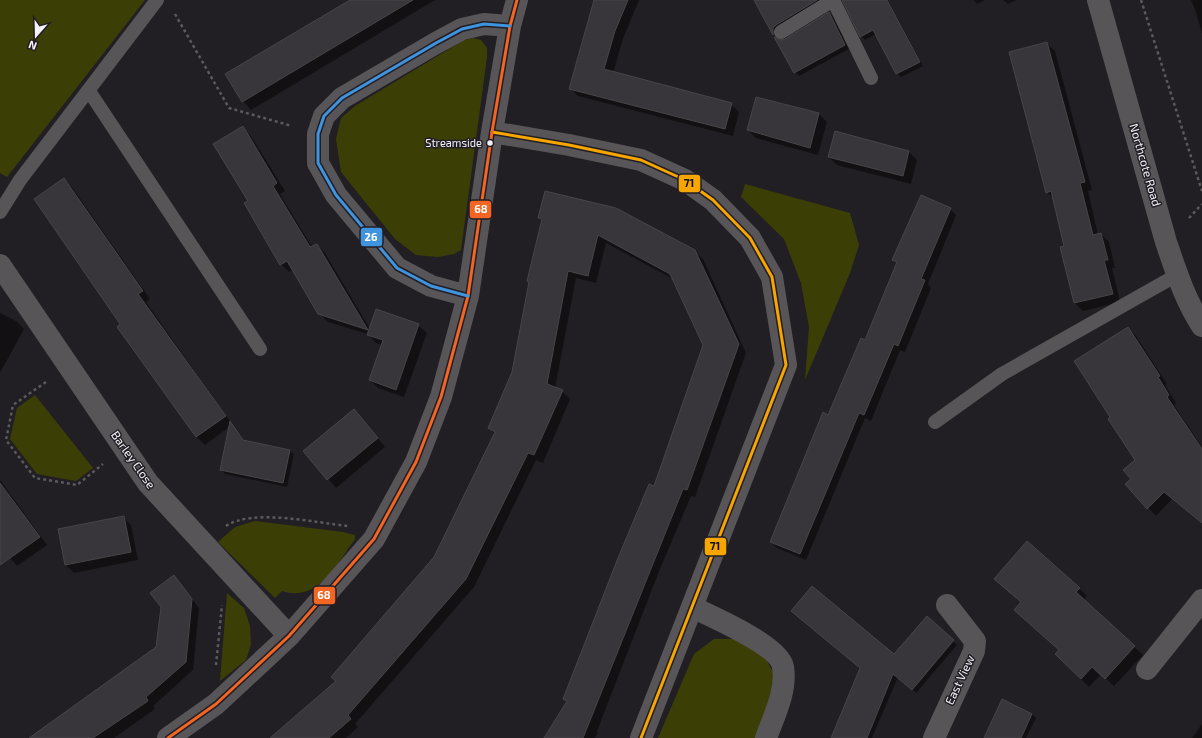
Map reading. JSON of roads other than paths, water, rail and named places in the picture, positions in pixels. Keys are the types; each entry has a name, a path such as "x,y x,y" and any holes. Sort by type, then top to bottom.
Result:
{"street":[{"path":"168,738 216,704 289,636 374,538 416,462 441,397 468,296 492,132 510,26 517,0"},
{"name":"Northcote Road","path":"1098,0 1177,276 1202,326"},
{"path":"468,296 431,286 397,268 336,195 318,163 318,134 324,116 342,98 436,43 462,29 484,24 510,26"},
{"path":"492,132 569,145 641,160 685,180 714,200 750,238 772,277 786,365 640,738"},
{"name":"Barley Close","path":"0,264 148,483 289,636"},
{"path":"1147,669 1202,600"},
{"name":"East View","path":"934,738 974,651 975,641 947,605"},
{"path":"692,607 772,650 783,665 784,682 779,703 766,738"}],"lane":[{"path":"0,212 20,180 157,0"},
{"path":"781,32 833,0 871,78"},
{"path":"89,90 260,349"},
{"path":"935,422 1002,374 1177,276"}],"place":[{"name":"Streamside","path":"490,143"}]}
